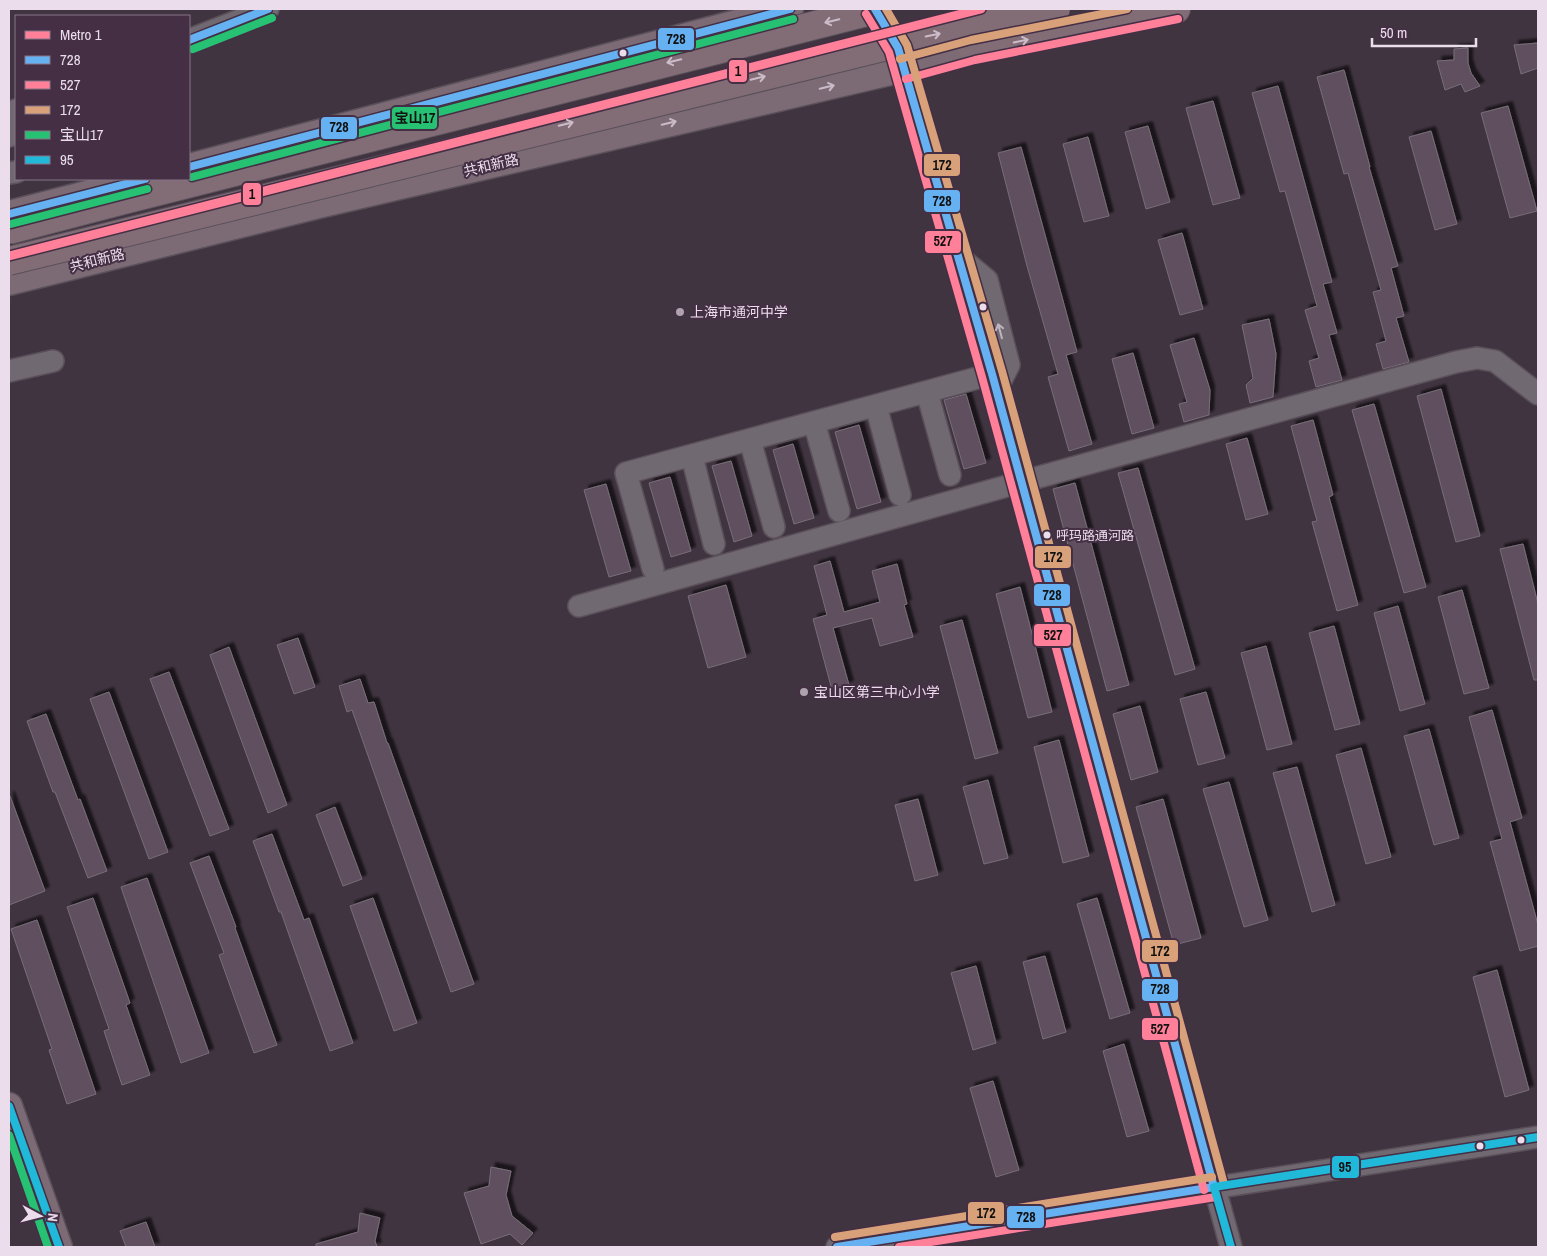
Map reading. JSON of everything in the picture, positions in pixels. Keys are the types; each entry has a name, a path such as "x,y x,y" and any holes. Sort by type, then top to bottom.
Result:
{"highway":[{"path":"9,230 879,9"},
{"path":"9,261 916,39 1056,9"},
{"path":"974,50 1176,9"}],"main road":[{"path":"190,167 790,9"},
{"path":"974,50 996,30 1032,9"},
{"name":"共和新路","path":"9,282 323,204 903,69 974,50"},
{"path":"190,155 559,60 612,56"},
{"path":"9,294 598,150 630,133"},
{"path":"9,201 91,180"},
{"path":"9,214 141,180"},
{"path":"9,1106 59,1247"}],"street":[{"path":"190,40 268,9"},
{"path":"653,569 626,473 927,392 994,382 1009,365 987,280 957,255 898,48 874,9"},
{"path":"579,606 1456,362 1477,358 1495,360 1538,394"},
{"path":"9,371 53,361"},
{"path":"994,382 1230,1247"},
{"path":"927,392 950,475"},
{"path":"876,406 900,495"},
{"path":"814,422 839,511"},
{"path":"750,440 774,527"},
{"path":"692,456 714,544"},
{"path":"837,1247 1538,1137"}],"building":[{"path":"1538,43 1538,68 1521,74 1514,45"},
{"path":"1468,48 1468,63 1471,73 1480,86 1465,92 1461,84 1445,90 1437,61 1454,60 1454,49"},
{"path":"1344,70 1369,167 1398,266 1391,268 1404,316 1396,318 1409,362 1383,369 1376,344 1386,341 1373,292 1381,290 1348,173 1344,174 1317,77"},
{"path":"1278,86 1332,282 1323,284 1337,333 1329,335 1342,380 1316,387 1309,361 1319,358 1305,310 1317,306 1285,191 1280,192 1252,93"},
{"path":"1213,101 1240,198 1213,205 1186,108"},
{"path":"1508,106 1537,211 1510,218 1481,113"},
{"path":"1148,126 1170,202 1146,209 1125,132"},
{"path":"1431,131 1457,224 1435,230 1409,137"},
{"path":"1088,137 1109,216 1084,222 1063,144"},
{"path":"1021,147 1077,352 1066,355 1092,444 1069,451 1048,377 1058,374 1027,266 998,153"},
{"path":"1182,233 1203,309 1180,315 1158,240"},
{"path":"1269,319 1276,354 1273,397 1250,403 1246,385 1253,378 1242,325"},
{"path":"1194,338 1210,390 1209,415 1184,422 1179,404 1187,402 1170,345"},
{"path":"1133,353 1154,428 1132,434 1112,359"},
{"path":"1441,389 1480,536 1456,542 1417,396"},
{"path":"966,394 986,463 964,469 944,400"},
{"path":"1374,404 1426,587 1404,593 1352,410"},
{"path":"1313,420 1333,495 1329,497 1358,605 1337,611 1312,522 1317,521 1291,426"},
{"path":"859,425 881,502 857,509 835,432"},
{"path":"1247,438 1268,514 1246,520 1226,444"},
{"path":"793,444 814,518 794,524 773,450"},
{"path":"731,461 752,536 734,542 712,466"},
{"path":"1138,468 1195,669 1175,675 1118,473"},
{"path":"670,477 691,551 671,557 649,483"},
{"path":"1075,483 1129,685 1107,691 1053,489"},
{"path":"606,484 631,571 609,577 584,490"},
{"path":"1523,544 1538,604 1538,680 1534,680 1500,549"},
{"path":"830,561 844,612 880,602 872,571 897,564 907,604 904,605 913,637 880,646 872,618 833,628 849,685 832,690 813,619 827,615 814,566"},
{"path":"726,585 746,657 708,668 688,596"},
{"path":"1020,587 1052,712 1028,718 996,594"},
{"path":"1462,590 1489,688 1464,694 1438,597"},
{"path":"1398,606 1425,704 1400,711 1374,613"},
{"path":"962,620 998,753 975,759 940,626"},
{"path":"1334,626 1360,724 1335,730 1309,633"},
{"path":"298,638 315,687 294,694 277,645"},
{"path":"1266,646 1292,744 1267,750 1241,653"},
{"path":"229,647 287,805 268,813 210,655"},
{"path":"169,672 229,829 210,836 150,679"},
{"path":"360,679 368,703 374,702 474,984 451,992 352,710 347,712 339,686"},
{"path":"109,692 168,852 149,859 90,699"},
{"path":"1206,692 1225,758 1198,765 1180,699"},
{"path":"1140,706 1158,772 1131,780 1113,714"},
{"path":"1492,710 1522,818 1510,822 1538,925 1538,946 1520,951 1490,842 1502,839 1469,717"},
{"path":"46,714 107,871 88,878 27,721"},
{"path":"1429,729 1459,838 1434,845 1404,736"},
{"path":"1059,740 1089,856 1063,863 1034,747"},
{"path":"1361,748 1391,857 1366,864 1336,755"},
{"path":"1297,767 1335,905 1312,912 1273,773"},
{"path":"988,780 1008,858 984,864 963,787"},
{"path":"1229,782 1268,920 1244,927 1203,789"},
{"path":"9,796 45,891 9,905"},
{"path":"918,799 938,875 915,881 895,805"},
{"path":"1163,799 1201,938 1174,945 1136,807"},
{"path":"335,807 362,879 343,886 316,815"},
{"path":"272,834 304,920 309,918 353,1043 330,1051 281,912 279,912 253,841"},
{"path":"209,856 277,1045 254,1053 219,955 224,953 190,863"},
{"path":"147,878 209,1053 181,1063 121,887"},
{"path":"93,898 130,1003 126,1005 150,1075 122,1085 104,1031 109,1029 67,907"},
{"path":"373,898 417,1023 394,1031 350,906"},
{"path":"1097,898 1130,1013 1110,1019 1077,904"},
{"path":"37,920 96,1094 67,1104 49,1050 52,1049 11,929"},
{"path":"1045,956 1066,1032 1043,1039 1023,962"},
{"path":"976,966 996,1043 973,1050 951,973"},
{"path":"1497,970 1529,1090 1505,1097 1473,977"},
{"path":"1124,1044 1149,1131 1127,1137 1103,1051"},
{"path":"993,1081 1019,1170 996,1177 970,1088"},
{"path":"491,1167 511,1171 506,1195 512,1216 533,1233 522,1245 510,1234 481,1244 464,1193 489,1186"},
{"path":"360,1213 380,1218 375,1241 377,1247 316,1247 316,1244 358,1232"},
{"path":"146,1222 155,1247 126,1247 120,1231"}],"metro line":[{"name":"1","path":"9,256 981,9"}],"transit line":[{"name":"728","path":"190,40 268,9"},
{"name":"728","path":"190,167 790,9"},
{"name":"728","path":"875,9 898,48 992,374 1214,1187"},
{"name":"172","path":"886,9 907,45 1002,371 1224,1184"},
{"name":"172","path":"900,59 971,40 1127,9"},
{"name":"527","path":"866,14 889,52 982,377 1204,1190"},
{"name":"宝山17","path":"193,49 272,18"},
{"name":"宝山17","path":"192,177 793,19"},
{"name":"527","path":"906,79 975,60 1178,19"},
{"name":"728","path":"9,214 141,180"},
{"name":"宝山17","path":"11,224 147,189"},
{"name":"95","path":"9,1106 59,1247"},
{"name":"宝山17","path":"9,1135 48,1247"},
{"name":"95","path":"1231,1247 1214,1187 1538,1137"},
{"name":"172","path":"835,1237 1212,1177"},
{"name":"728","path":"837,1247 1214,1187"},
{"name":"527","path":"899,1247 1216,1197"}],"place":[{"name":"上海市通河中学","path":"680,312"},
{"name":"呼玛路通河路","path":"1047,535"},
{"name":"宝山区第三中心小学","path":"804,692"}]}
